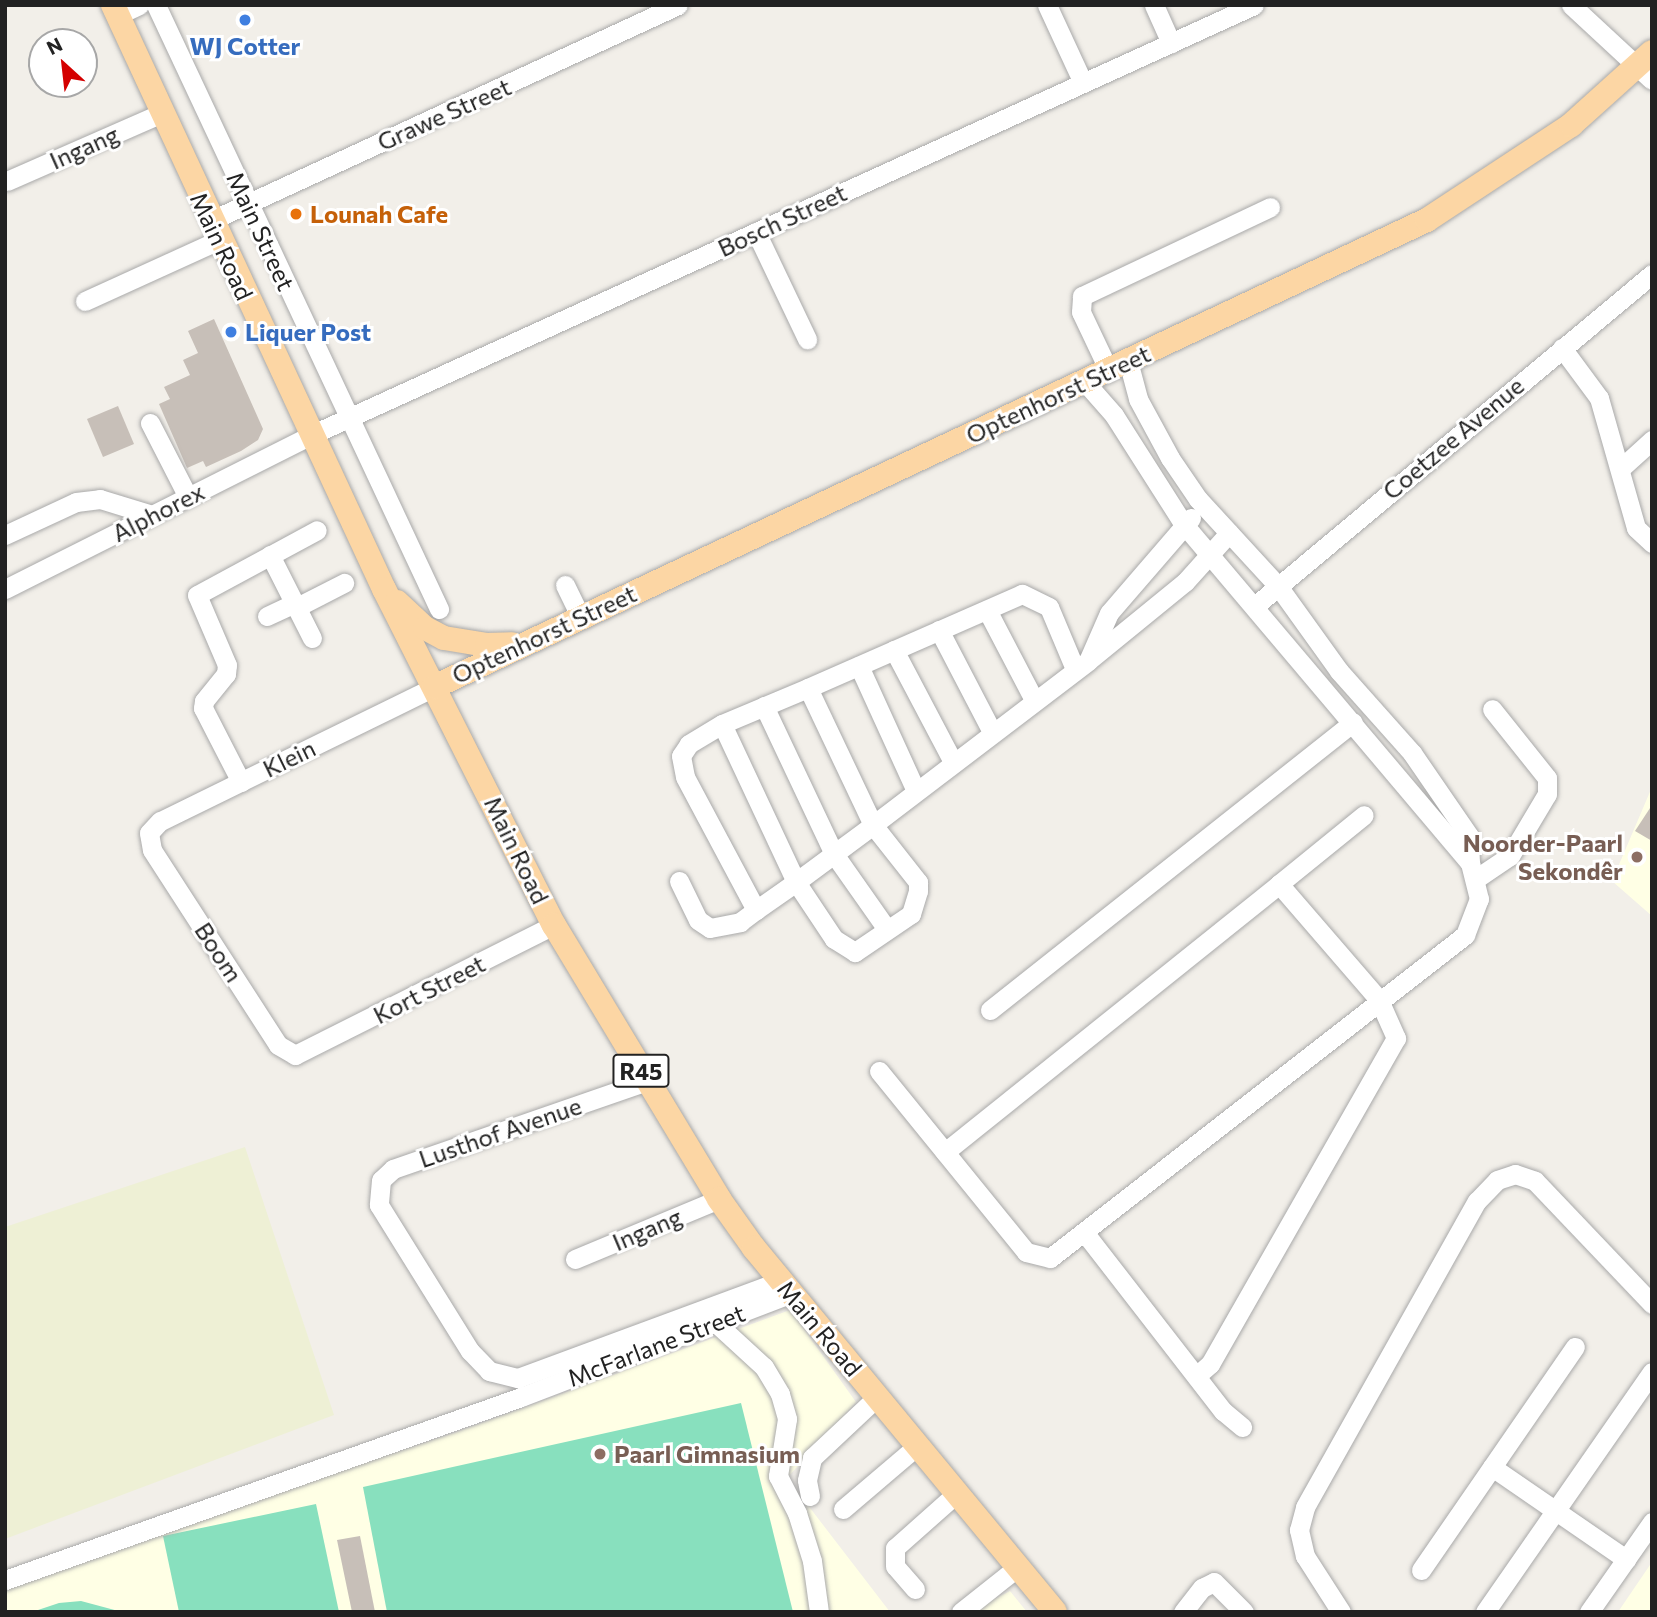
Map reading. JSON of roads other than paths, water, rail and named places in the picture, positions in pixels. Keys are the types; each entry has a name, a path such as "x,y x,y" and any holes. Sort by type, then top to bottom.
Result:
{"main road":[{"name":"Main Road","path":"124,9 162,113 215,231 384,589 554,925 719,1199 785,1287 1055,1612"},
{"name":"Optenhorst Street","path":"433,687 1427,220 1571,125 1647,66"},
{"path":"384,589 413,619 444,638 487,645 524,642"}],"street":[{"name":"Main Street","path":"156,5 439,609"},
{"name":"Grawe Street","path":"85,301 215,231 248,204 678,5"},
{"path":"1047,5 1083,83"},
{"path":"1154,5 1171,43"},
{"name":"Bosch Street","path":"311,435 1254,5"},
{"path":"1571,5 1647,66"},
{"name":"Ingang","path":"6,181 162,113"},
{"path":"879,1071 1026,1252 1050,1258 1465,935 1479,899 1469,836 1438,790 1339,671 1278,586 1205,507 1156,436 1119,366 1082,312 1082,296 1270,207"},
{"path":"756,232 807,339"},
{"name":"Coetzee Avenue","path":"1256,605 1652,274"},
{"path":"1562,348 1599,398 1636,528 1652,543"},
{"path":"1085,382 1114,415 1184,525 1256,605 1474,871"},
{"path":"150,423 188,497"},
{"name":"Alphorex","path":"5,589 311,435"},
{"path":"1620,469 1652,440"},
{"path":"5,536 76,502 100,499 152,515"},
{"path":"1081,665 1110,614 1184,525 1205,507"},
{"path":"241,782 203,708 204,701 226,674 227,665 197,595 317,530"},
{"path":"679,881 698,920 710,928 740,922 873,825 1081,665 1185,582 1208,552 1229,533"},
{"path":"270,555 312,638"},
{"path":"267,616 344,583"},
{"path":"565,584 580,616"},
{"path":"756,910 685,777 681,756 689,744 722,724 1022,594 1034,596 1049,607 1081,665"},
{"path":"987,610 1034,700"},
{"path":"939,630 992,732"},
{"path":"894,650 953,762"},
{"path":"859,666 916,791"},
{"name":"Klein","path":"149,833 160,821 433,687"},
{"path":"722,724 796,882 819,920 847,950 855,952 886,928 911,914 918,881 873,825 808,688"},
{"path":"764,706 834,854 886,928"},
{"path":"1474,871 1510,856 1547,794 1547,779 1492,709"},
{"path":"990,1010 1353,722"},
{"path":"945,1152 1364,815"},
{"name":"Boom","path":"149,833 152,850 278,1045 289,1054 304,1053"},
{"path":"1196,1376 1210,1364 1394,1047 1396,1030 1379,1000 1279,884"},
{"name":"Kort Street","path":"304,1053 554,925"},
{"name":"Lusthof Avenue","path":"647,1081 393,1169 377,1186 379,1205 470,1351 498,1376 530,1374 785,1287"},
{"path":"1342,1612 1306,1556 1299,1530 1305,1507 1477,1201 1497,1180 1515,1174 1535,1181 1652,1304"},
{"name":"Ingang","path":"575,1259 719,1199"},
{"path":"1084,1232 1196,1376 1242,1427"},
{"name":"McFarlane Street","path":"5,1580 522,1397 716,1323 785,1287"},
{"path":"716,1323 764,1367 780,1394 787,1419 778,1476 797,1513 812,1562 819,1612"},
{"path":"1421,1570 1575,1347"},
{"path":"1485,1612 1652,1372"},
{"path":"810,1496 807,1480 812,1458 877,1397"},
{"path":"843,1509 917,1446"},
{"path":"1492,1467 1626,1559"},
{"path":"915,1589 895,1566 895,1548 957,1493"},
{"path":"1589,1612 1652,1522"},
{"path":"961,1612 1019,1566"},
{"path":"1183,1612 1202,1588 1214,1582 1244,1612"}],"place":[{"name":"WJ Cotter","path":"245,20"},
{"name":"Lounah Cafe","path":"296,214"},
{"name":"Liquer Post","path":"231,332"},
{"name":"Noorder-Paarl Sekondêr","path":"1637,857"},
{"name":"Paarl Gimnasium","path":"600,1454"}]}
